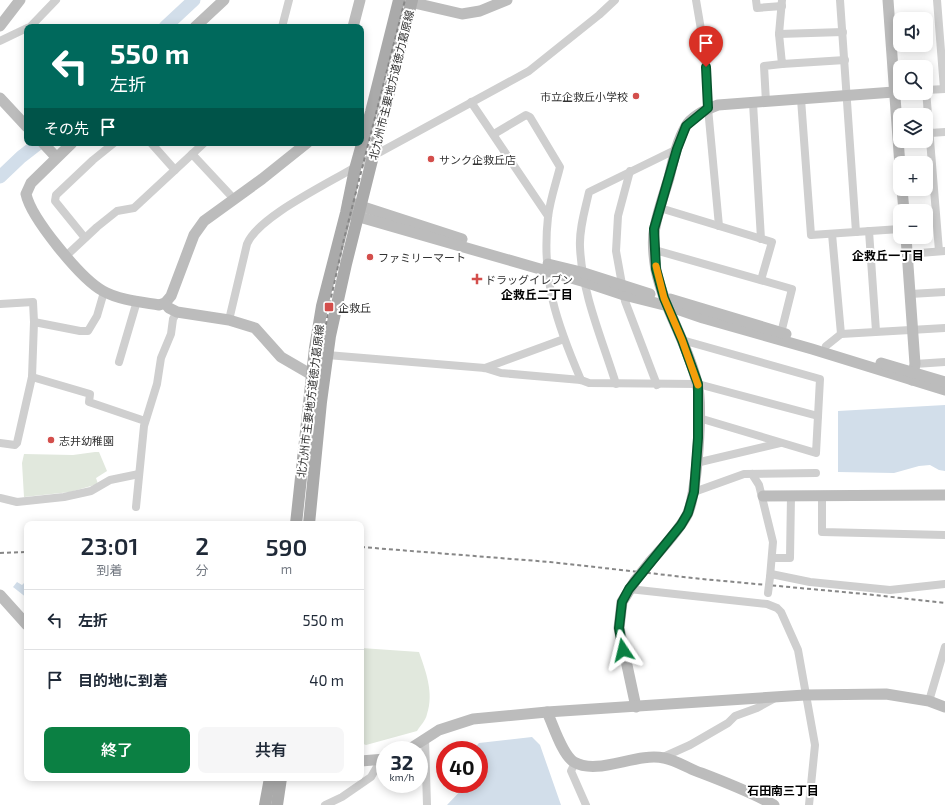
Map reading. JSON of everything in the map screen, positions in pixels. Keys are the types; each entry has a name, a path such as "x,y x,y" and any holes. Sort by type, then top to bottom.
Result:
{"main road":[{"name":"北九州市主要地方道徳力葛原線","path":"310,519 327,355 346,264 373,156 406,0"},
{"name":"北九州市主要地方道徳力葛原線","path":"364,137 406,0"},
{"name":"北九州市主要地方道徳力葛原線","path":"297,520 312,375 322,306 361,146"},
{"path":"265,805 269,781"},
{"path":"277,805 281,781"}],"street":[{"path":"0,26 20,0"},
{"path":"32,24 56,0"},
{"path":"198,24 224,0"},
{"path":"283,24 289,0"},
{"path":"354,24 360,0"},
{"path":"406,0 462,14 480,12 507,0"},
{"path":"229,320 244,251 253,234 266,221 355,169 373,156 529,71 599,15 615,0"},
{"path":"696,0 705,53 708,108 719,226"},
{"path":"756,0 757,8 782,3 779,34 782,64"},
{"path":"840,0 856,232"},
{"path":"888,0 894,60"},
{"path":"933,90 945,89 937,0"},
{"path":"0,41 24,30"},
{"path":"779,34 842,32"},
{"path":"766,102 764,66 844,60"},
{"path":"636,707 619,628 621,605 632,585 681,525 688,513 694,492 699,418 698,384 666,302 656,269 654,229 677,149 686,126 708,108 718,105 893,92"},
{"path":"0,98 24,124"},
{"path":"801,99 811,235 893,229"},
{"path":"897,100 900,156"},
{"path":"471,102 548,216"},
{"path":"752,103 761,238"},
{"path":"494,134 526,115 530,117 560,166 548,216 546,267 549,290 564,339 581,380"},
{"path":"933,133 945,132"},
{"path":"45,146 56,157"},
{"path":"69,146 31,183 26,194 29,204 66,256 90,282 104,292 159,305 165,303 171,296 198,228 204,221 303,146"},
{"path":"85,238 54,201 56,195 110,146"},
{"path":"154,146 175,170"},
{"path":"66,256 117,211 134,208 201,146"},
{"path":"907,254 942,251 932,148"},
{"path":"616,384 584,277 580,246 589,192 677,149"},
{"path":"192,154 234,199"},
{"path":"630,171 619,209 616,232 616,251 623,291 657,385"},
{"path":"347,207 498,250 623,291 781,333 945,382"},
{"path":"660,208 772,242 761,280"},
{"path":"869,231 876,331"},
{"path":"832,234 841,334"},
{"path":"906,244 913,372"},
{"path":"655,250 792,289 781,333"},
{"path":"34,322 80,331 88,330 97,316 104,292"},
{"path":"910,294 945,292"},
{"path":"119,362 137,301"},
{"path":"0,304 33,302 34,322 32,377 17,443 15,445 0,443"},
{"path":"666,302 702,318 812,349 913,372 945,390"},
{"path":"165,303 169,308 177,312 229,320 255,328 281,357 312,375"},
{"path":"136,506 142,436 145,421 157,384 161,358 171,334 173,319 177,312"},
{"path":"826,346 841,334 945,328"},
{"path":"485,368 564,339"},
{"path":"682,340 820,379 816,453 699,418"},
{"path":"327,355 485,368 501,373 581,380 588,383 657,385 698,384 818,416"},
{"path":"913,372 945,362"},
{"path":"32,377 90,394 89,402 145,421"},
{"path":"696,464 781,443"},
{"path":"694,492 744,474 816,473"},
{"path":"0,498 17,502 64,497 91,491 110,480 139,474"},
{"path":"752,474 756,477 763,496 772,542 771,576 767,604"},
{"path":"822,495 822,532 945,535"},
{"path":"763,496 945,495"},
{"path":"772,558 790,558 791,496"},
{"path":"771,576 810,582 890,590 945,584"},
{"path":"632,585 767,604 777,608 781,612 794,638 798,650 815,745 809,805"},
{"path":"0,595 24,622"},
{"path":"929,701 945,648"},
{"path":"423,741 439,730 473,719 547,712 805,695 886,694 929,701 945,707"},
{"path":"661,758 690,745 728,723 735,716 757,708 775,697"},
{"path":"547,712 560,743 570,759 575,763 598,767 643,757 661,758 754,794 774,805"},
{"path":"426,739 427,805"},
{"path":"364,761 376,760"},
{"path":"575,763 571,771 586,805"},
{"path":"325,805 342,797 371,777 376,770"}],"shaded area":[{"path":"945,405 945,471 939,470 930,465 919,466 894,473 838,472 838,411"},
{"path":"99,452 107,471 96,478 98,484 70,492 24,497 22,463 24,454 73,455"},
{"path":"17,582 22,585 24,583 24,596 13,587"},
{"path":"364,648 419,652 428,683 430,698 424,721 417,731 376,741 376,742 364,744"},
{"path":"532,737 540,745 561,805 447,805 458,793 488,793 488,742"}],"waterway":[{"path":"168,24 194,0"},
{"path":"0,177 35,146"}],"railway":[{"path":"311,436 319,364 329,307 344,239 405,0"},
{"path":"364,547 550,562 702,579 945,603"},
{"path":"0,553 24,552"}],"slow traffic":[{"path":"656,266 664,298 682,340 698,385"}],"place":[{"name":"市立企救丘小学校","path":"636,96"},
{"name":"サンク企救丘店","path":"431,159"},
{"name":"ファミリーマート","path":"370,257"},
{"name":"ドラッグイレブン","path":"477,279"},
{"name":"企救丘","path":"329,307"},
{"name":"志井幼稚園","path":"51,440"}],"district":[{"name":"企救丘一丁目","path":"888,255"},
{"name":"企救丘二丁目","path":"537,294"},
{"name":"石田南三丁目","path":"783,790"}],"route":[{"path":"623,650 619,628 620,608 622,602 629,589 681,525 688,513 694,492 699,418 698,384 682,340 664,298 656,269 654,229 677,149 686,126 708,108 706,67"}]}
